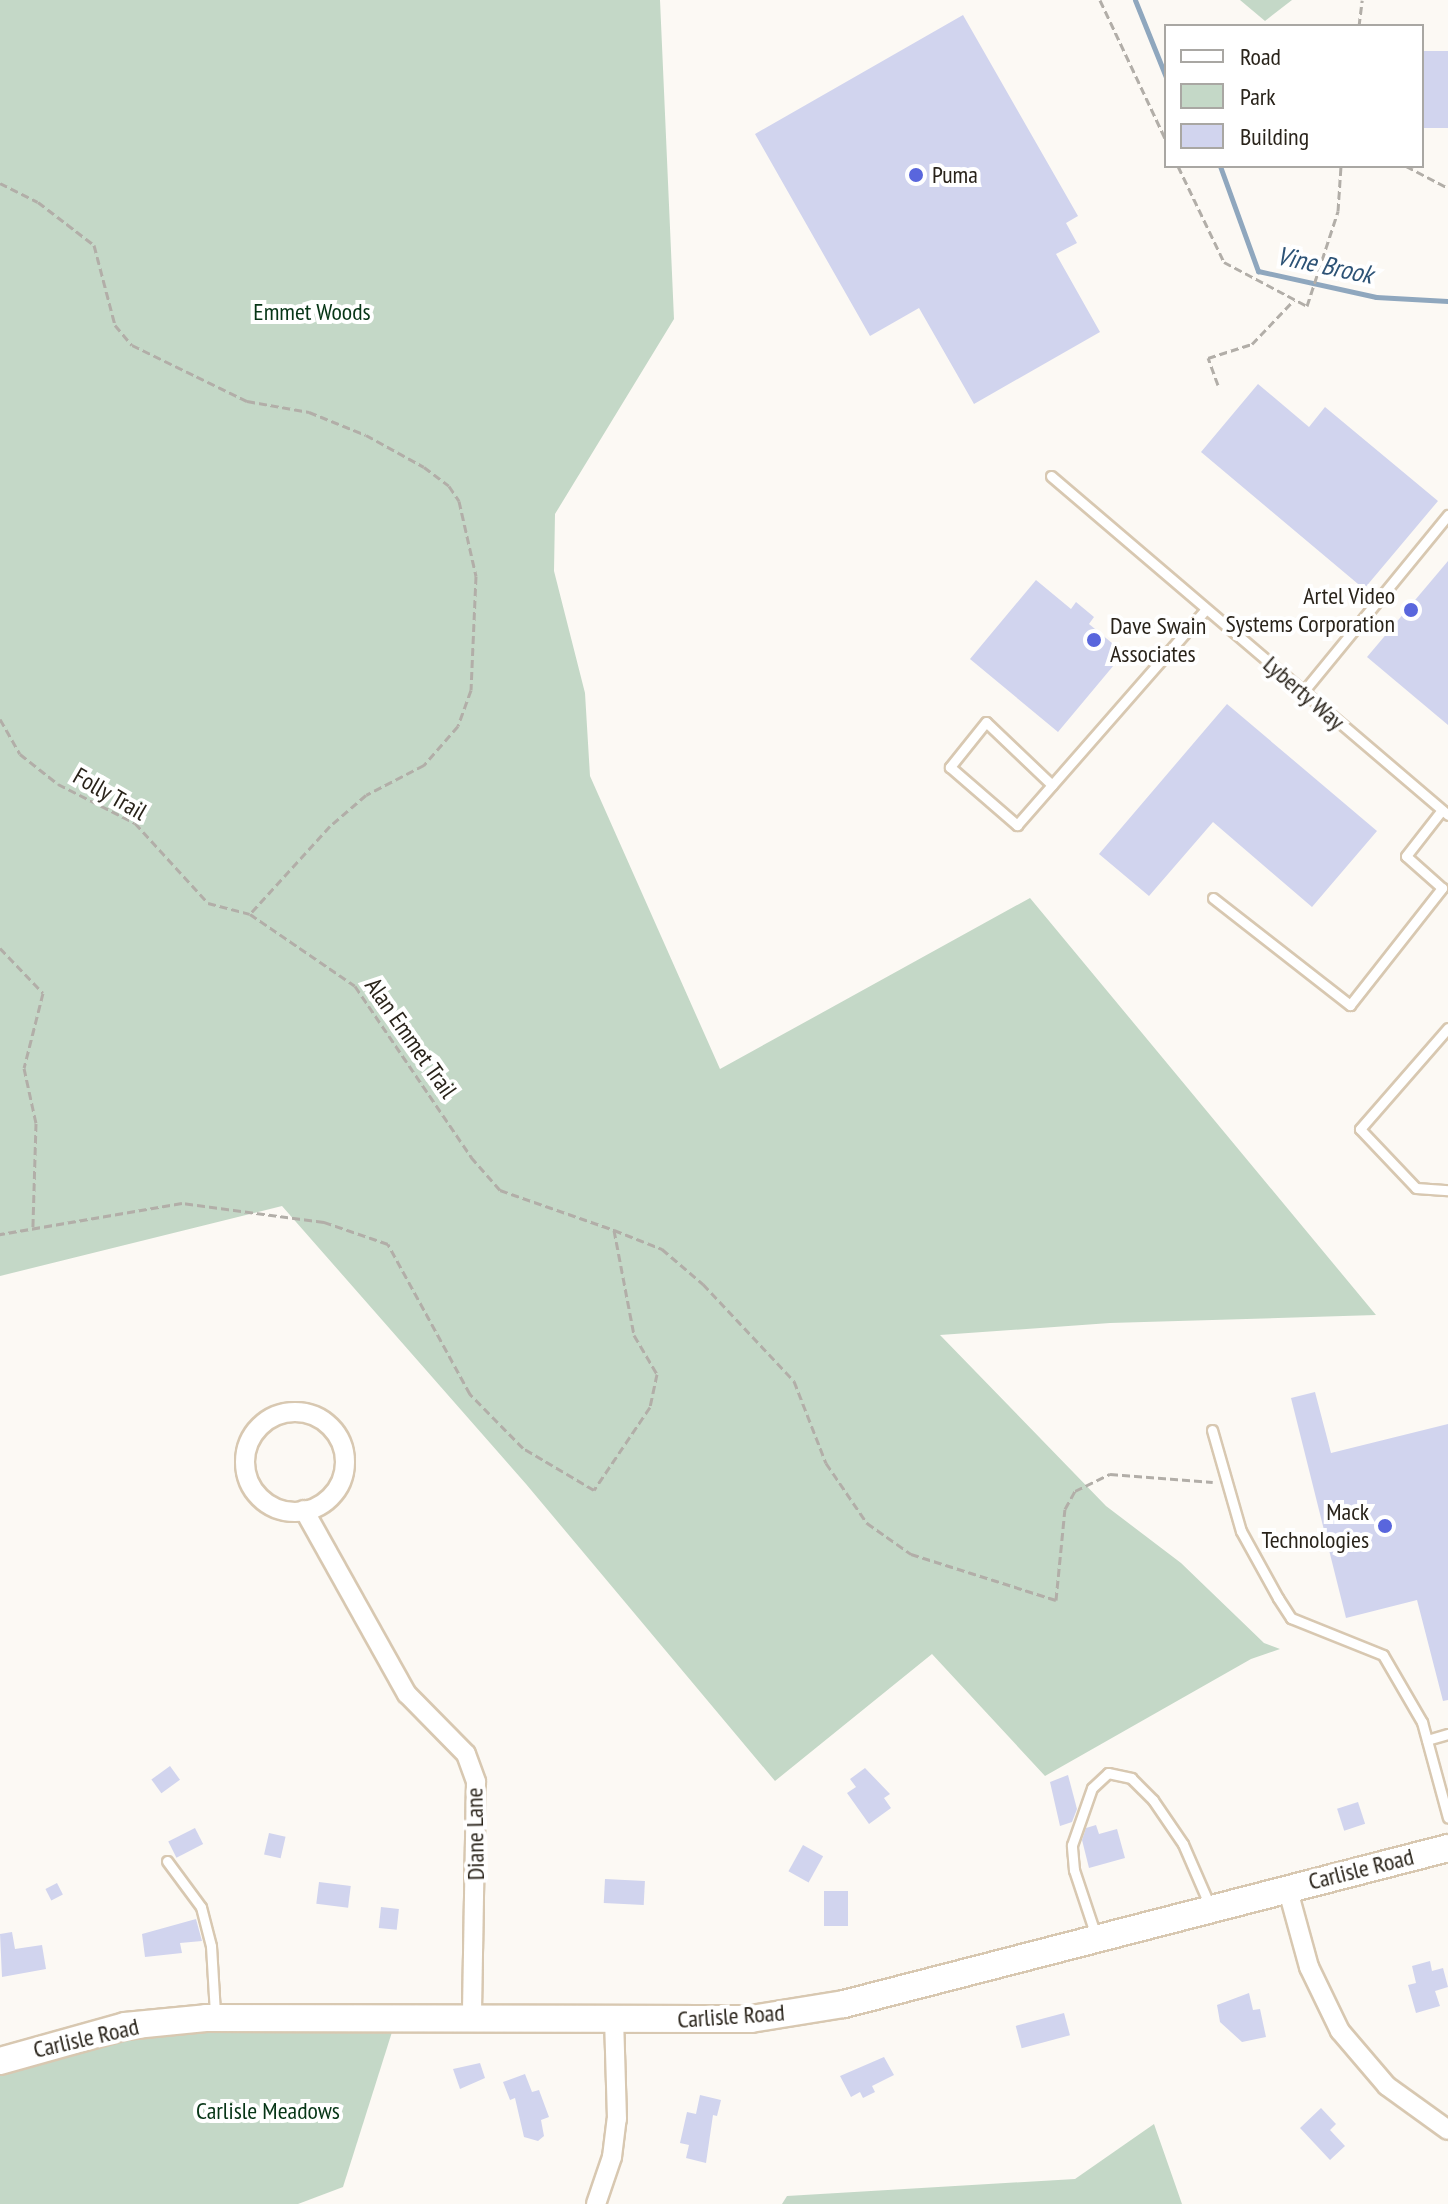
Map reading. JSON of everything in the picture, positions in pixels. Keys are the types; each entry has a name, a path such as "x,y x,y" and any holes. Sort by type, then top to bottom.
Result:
{"main road":[{"name":"Carlisle Road","path":"0,2061 125,2026 216,2018 751,2019 844,2004 1210,1906 1448,1848"}],"street":[{"path":"285,1413 316,1417 329,1426 344,1456 337,1489 326,1501 304,1510 277,1509 264,1501 247,1474 247,1450 257,1429 285,1413"},
{"name":"Diane Lane","path":"304,1510 407,1694 466,1754 476,1782 472,2018"},
{"path":"1287,1887 1309,1967 1340,2031 1387,2086 1448,2130"},
{"path":"596,2204 612,2157 617,2119 614,2020"}],"lane":[{"name":"Lyberty Way","path":"1051,476 1445,812"},
{"path":"1303,692 1448,515"},
{"path":"1052,785 986,722 950,767 1017,825 1052,785 1206,609"},
{"path":"1213,898 1350,1005 1442,888 1406,856 1445,812"},
{"path":"1448,1028 1360,1129 1416,1188 1448,1190"},
{"path":"1212,1430 1241,1531 1291,1618 1383,1655 1427,1740 1448,1818"},
{"path":"1427,1740 1448,1734"},
{"path":"1096,1936 1074,1870 1072,1845 1092,1788 1108,1773 1131,1778 1153,1800 1183,1844 1210,1906"},
{"path":"167,1861 201,1907 211,1946 216,2018"}],"path":[{"path":"1100,0 1164,136"},
{"path":"1359,24 1362,0"},
{"path":"1179,168 1224,262 1307,306 1338,211 1341,168"},
{"path":"1410,168 1448,188"},
{"path":"0,183 38,202 94,245 115,325 132,345 247,401 309,412 366,435 424,467 449,486 459,501 476,576 471,690 458,726 424,765 366,795 330,826 250,914"},
{"path":"1218,385 1208,358 1252,344 1294,300"},
{"name":"Folly Trail","path":"0,719 20,754 58,784 135,823 208,903 250,914"},
{"name":"Alan Emmet Trail","path":"250,914 355,986 471,1157 500,1190 662,1249 703,1284 794,1381 826,1463 867,1523 911,1554 1056,1600 1065,1509 1075,1491 1110,1474 1184,1483 1227,1481"},
{"path":"0,948 43,993 24,1068 36,1123 33,1229"},
{"path":"0,1234 182,1203 324,1222 388,1244 470,1394 523,1448 594,1490 650,1407 657,1374 634,1335 614,1230"}],"green space":[{"name":"Emmet Woods","path":"0,0 660,0 674,319 555,514 554,571 585,693 590,776 720,1069 1030,898 1376,1315 1110,1323 940,1335 1106,1506 1181,1563 1264,1643 1280,1649 1251,1659 1045,1776 932,1654 775,1781 526,1484 282,1206 0,1276"},
{"path":"1240,0 1292,0 1265,21"},
{"name":"Carlisle Meadows","path":"398,2013 343,2187 298,2204 0,2204 0,2062 70,2038"},
{"path":"1154,2124 1182,2204 782,2204 787,2196 1075,2179"}],"building":[{"name":"Puma","path":"963,15 1078,216 1066,223 1077,243 1056,254 1100,332 974,404 919,308 870,336 755,134"},
{"path":"1424,51 1448,51 1448,128 1424,128"},
{"path":"1258,384 1309,427 1325,407 1438,501 1364,589 1201,452"},
{"path":"1448,561 1448,725 1367,657"},
{"path":"1036,580 1071,609 1076,602 1094,617 1089,624 1124,653 1058,732 970,659"},
{"path":"1227,704 1377,831 1312,907 1213,822 1149,896 1099,854"},
{"name":"Mack Technologies","path":"1315,1392 1331,1453 1448,1424 1448,1700 1443,1701 1417,1600 1346,1618 1291,1398"},
{"path":"170,1766 180,1780 161,1793 151,1780"},
{"path":"865,1768 890,1794 884,1798 891,1808 869,1824 847,1793 856,1787 850,1779"},
{"path":"1068,1775 1077,1809 1072,1822 1060,1826 1050,1782"},
{"path":"1358,1802 1365,1824 1344,1831 1337,1809"},
{"path":"1096,1825 1099,1834 1117,1829 1125,1858 1089,1868 1082,1840 1086,1828"},
{"path":"195,1828 203,1844 176,1858 168,1842"},
{"path":"269,1833 286,1837 281,1858 264,1854"},
{"path":"803,1845 823,1856 809,1882 788,1871"},
{"path":"605,1879 645,1881 644,1905 604,1903"},
{"path":"319,1882 351,1886 348,1908 316,1904"},
{"path":"57,1883 63,1895 51,1900 45,1889"},
{"path":"824,1891 848,1891 848,1926 824,1926"},
{"path":"381,1907 399,1909 397,1930 379,1928"},
{"path":"196,1919 202,1941 180,1943 182,1953 145,1957 142,1934"},
{"path":"12,1932 15,1949 42,1945 46,1969 2,1977 0,1934"},
{"path":"1430,1961 1432,1971 1443,1968 1448,1987 1435,1991 1440,2006 1416,2013 1408,1985 1416,1983 1412,1966"},
{"path":"1249,1993 1253,2010 1260,2009 1266,2037 1242,2042 1220,2022 1217,2005"},
{"path":"1064,2013 1070,2035 1022,2048 1016,2026"},
{"path":"884,2057 894,2075 872,2086 875,2092 863,2098 860,2092 851,2097 840,2076"},
{"path":"480,2063 485,2078 460,2089 453,2069"},
{"path":"525,2074 532,2092 539,2090 549,2117 541,2120 544,2136 538,2141 524,2137 515,2098 510,2100 503,2082"},
{"path":"700,2095 721,2100 717,2116 713,2115 706,2163 686,2158 689,2145 680,2143 687,2112 696,2114"},
{"path":"1321,2108 1336,2124 1330,2130 1345,2146 1330,2160 1300,2128"}],"waterway":[{"name":"Vine Brook","path":"1135,0 1164,72"},
{"name":"Vine Brook","path":"1221,168 1258,271 1376,297 1448,301"}],"place":[{"name":"Puma","path":"916,175"},
{"name":"Artel Video Systems Corporation","path":"1411,610"},
{"name":"Dave Swain Associates","path":"1094,640"},
{"name":"Mack Technologies","path":"1385,1526"}]}
